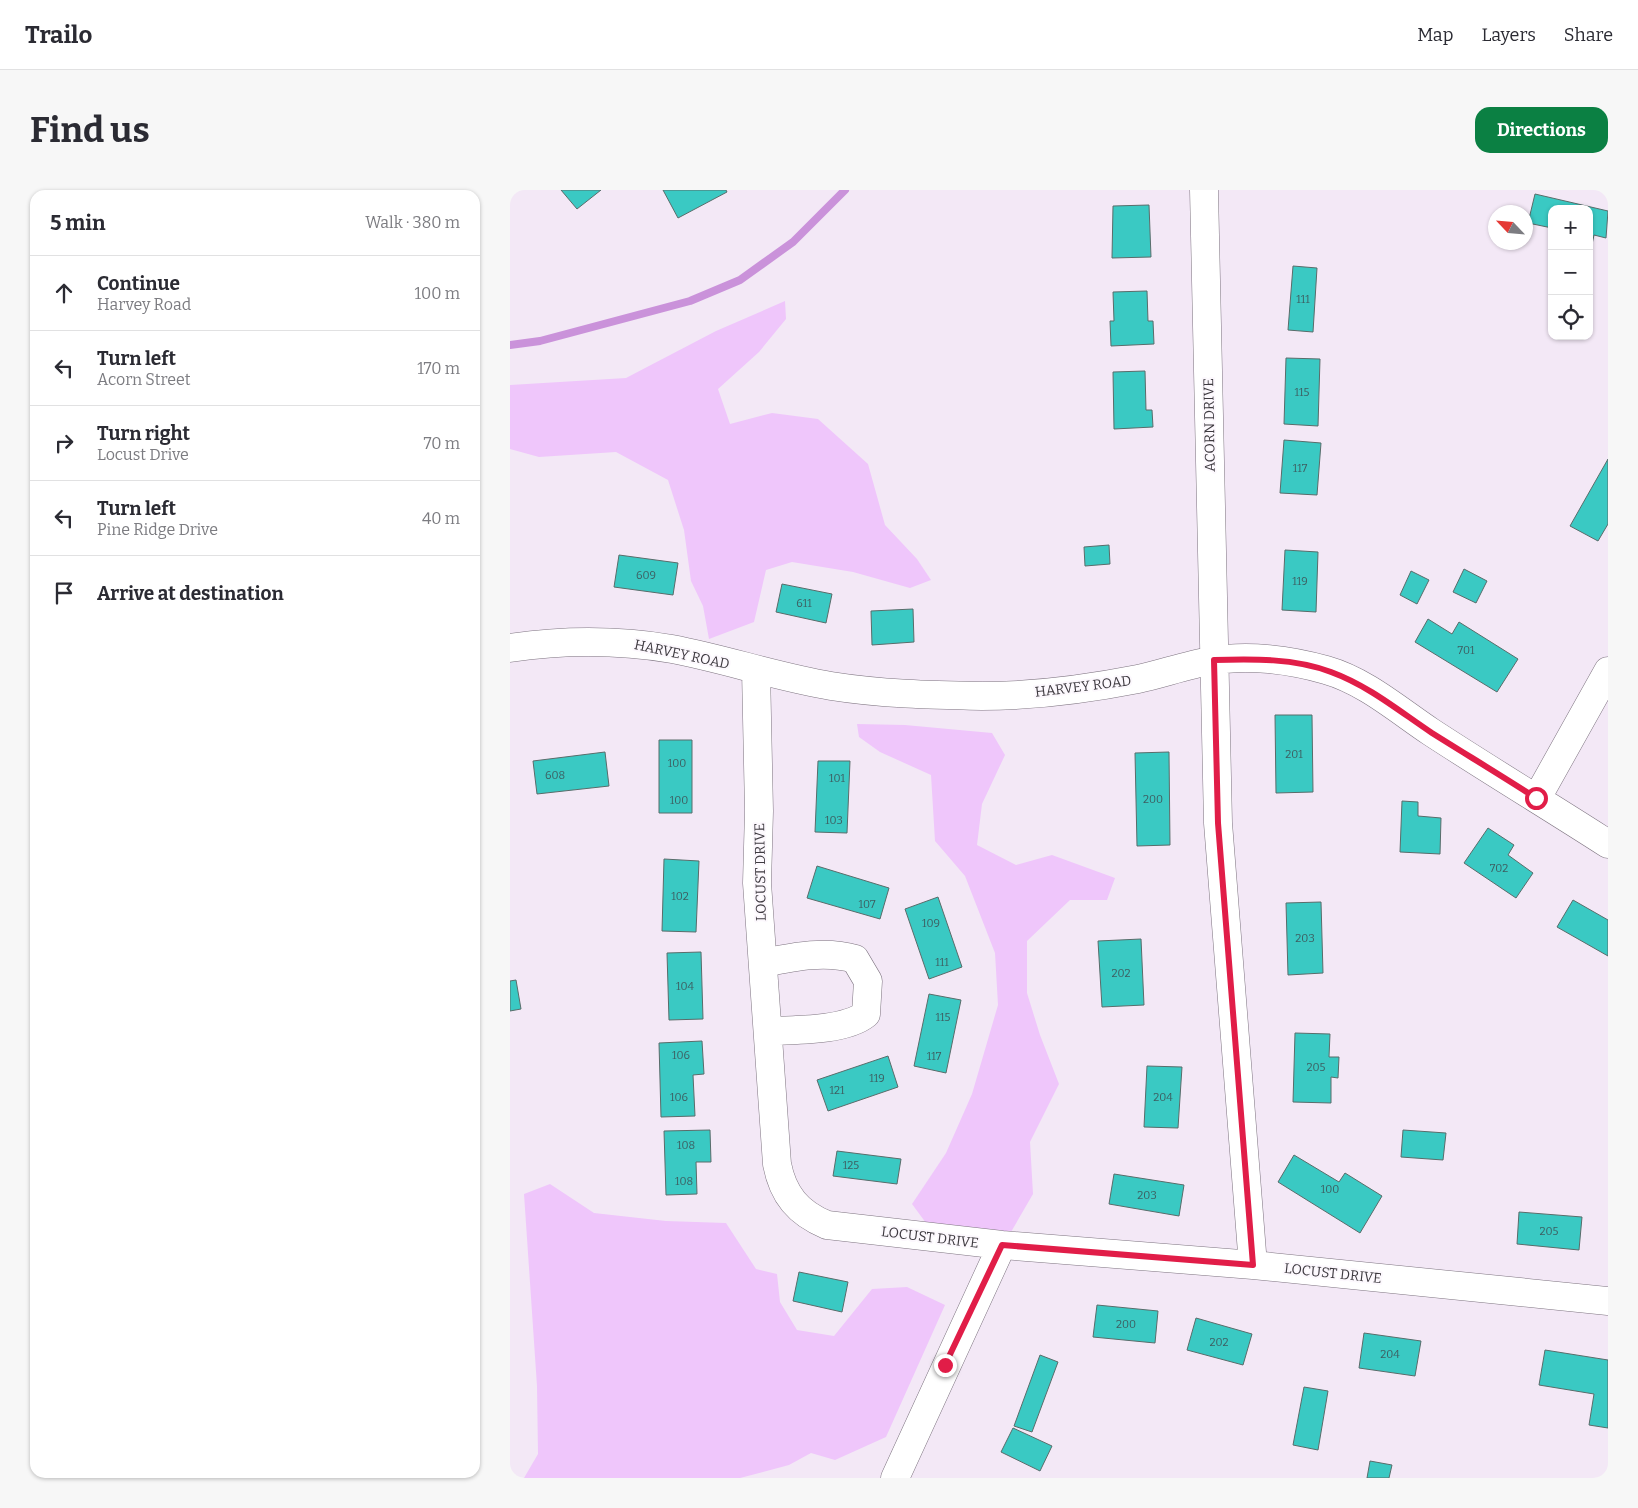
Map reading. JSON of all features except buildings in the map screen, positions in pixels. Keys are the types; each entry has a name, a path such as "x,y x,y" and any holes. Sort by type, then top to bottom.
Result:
{"street":[{"name":"ACORN DRIVE","path":"1204,190 1218,823 1253,1265"},
{"name":"HARVEY ROAD","path":"510,648 582,641 628,643 674,650 832,686 899,693 986,696 1063,691 1139,679 1214,660 1254,659 1294,662 1330,671 1364,686 1432,733 1608,844"},
{"name":"LOCUST DRIVE","path":"756,670 759,811 757,883 777,1164 780,1181 787,1196 798,1209 812,1219 827,1225 1002,1245 1253,1265 1608,1301"},
{"path":"1536,798 1608,671"},
{"path":"763,962 798,956 845,956 855,959 868,980 866,1014 858,1020 835,1026 768,1031"},
{"path":"895,1478 1002,1245"}],"shaded area":[{"path":"785,301 786,319 759,352 718,389 730,424 772,413 818,419 868,464 885,525 917,559 931,580 910,588 853,572 792,562 766,570 754,622 709,639 703,606 691,581 684,530 668,480 616,452 539,457 510,449 510,385 626,378 716,331"},
{"path":"857,724 905,725 992,733 1005,755 982,804 977,845 1016,865 1052,855 1115,878 1107,900 1070,900 1027,941 1027,993 1040,1035 1059,1084 1030,1142 1033,1194 1011,1232 926,1223 912,1204 946,1153 972,1094 998,1005 995,953 965,876 935,841 931,775 880,752 859,737"},
{"path":"550,1184 594,1213 666,1221 726,1223 756,1269 777,1274 780,1302 797,1330 834,1336 872,1289 907,1287 945,1305 886,1437 835,1460 811,1453 789,1465 740,1478 524,1478 538,1454 537,1386 524,1194"}],"waterway":[{"path":"510,345 540,341 690,301 740,280 793,242 845,190"}],"route":[{"path":"945,1365 1002,1245 1253,1265 1218,823 1214,660 1254,659 1294,662 1330,671 1364,686 1432,733 1536,798"}]}
